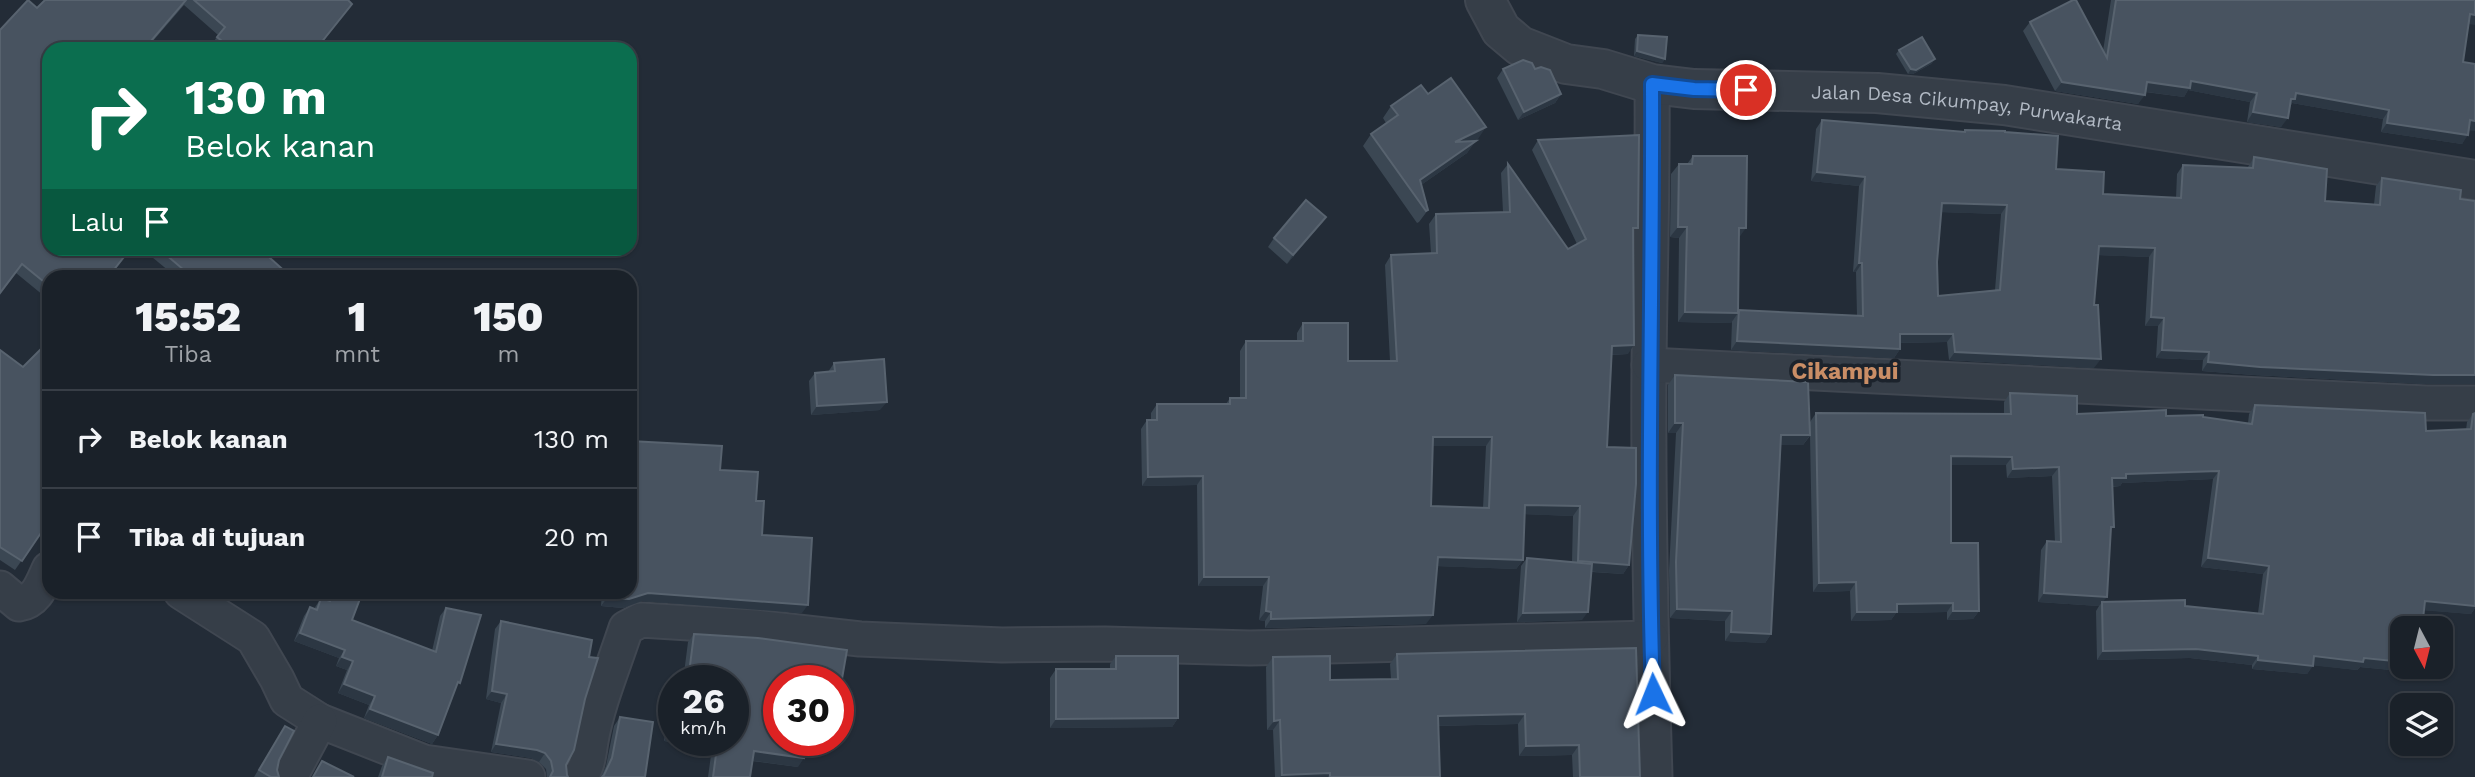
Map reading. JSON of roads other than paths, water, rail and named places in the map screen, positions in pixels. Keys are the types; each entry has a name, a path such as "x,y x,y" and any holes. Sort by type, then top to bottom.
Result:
{"street":[{"name":"Jalan Desa Cikumpay, Purwakarta","path":"1485,0 1501,30 1520,46 1566,64 1603,69 1652,84 1694,89 1877,93 2004,105 2475,180"},
{"path":"1652,84 1649,365 1655,777"},
{"path":"1649,365 2475,403"},
{"path":"0,589 19,604 29,603 42,584"},
{"path":"192,599 253,638 287,700 320,721 424,762 528,777"},
{"path":"579,777 583,774 589,757 594,725 626,628 641,620 754,626 860,639 1002,645 1105,644 1250,648 1651,638"},
{"path":"290,777 320,721"}],"district":[{"name":"Cikampui","path":"1845,371"}]}
